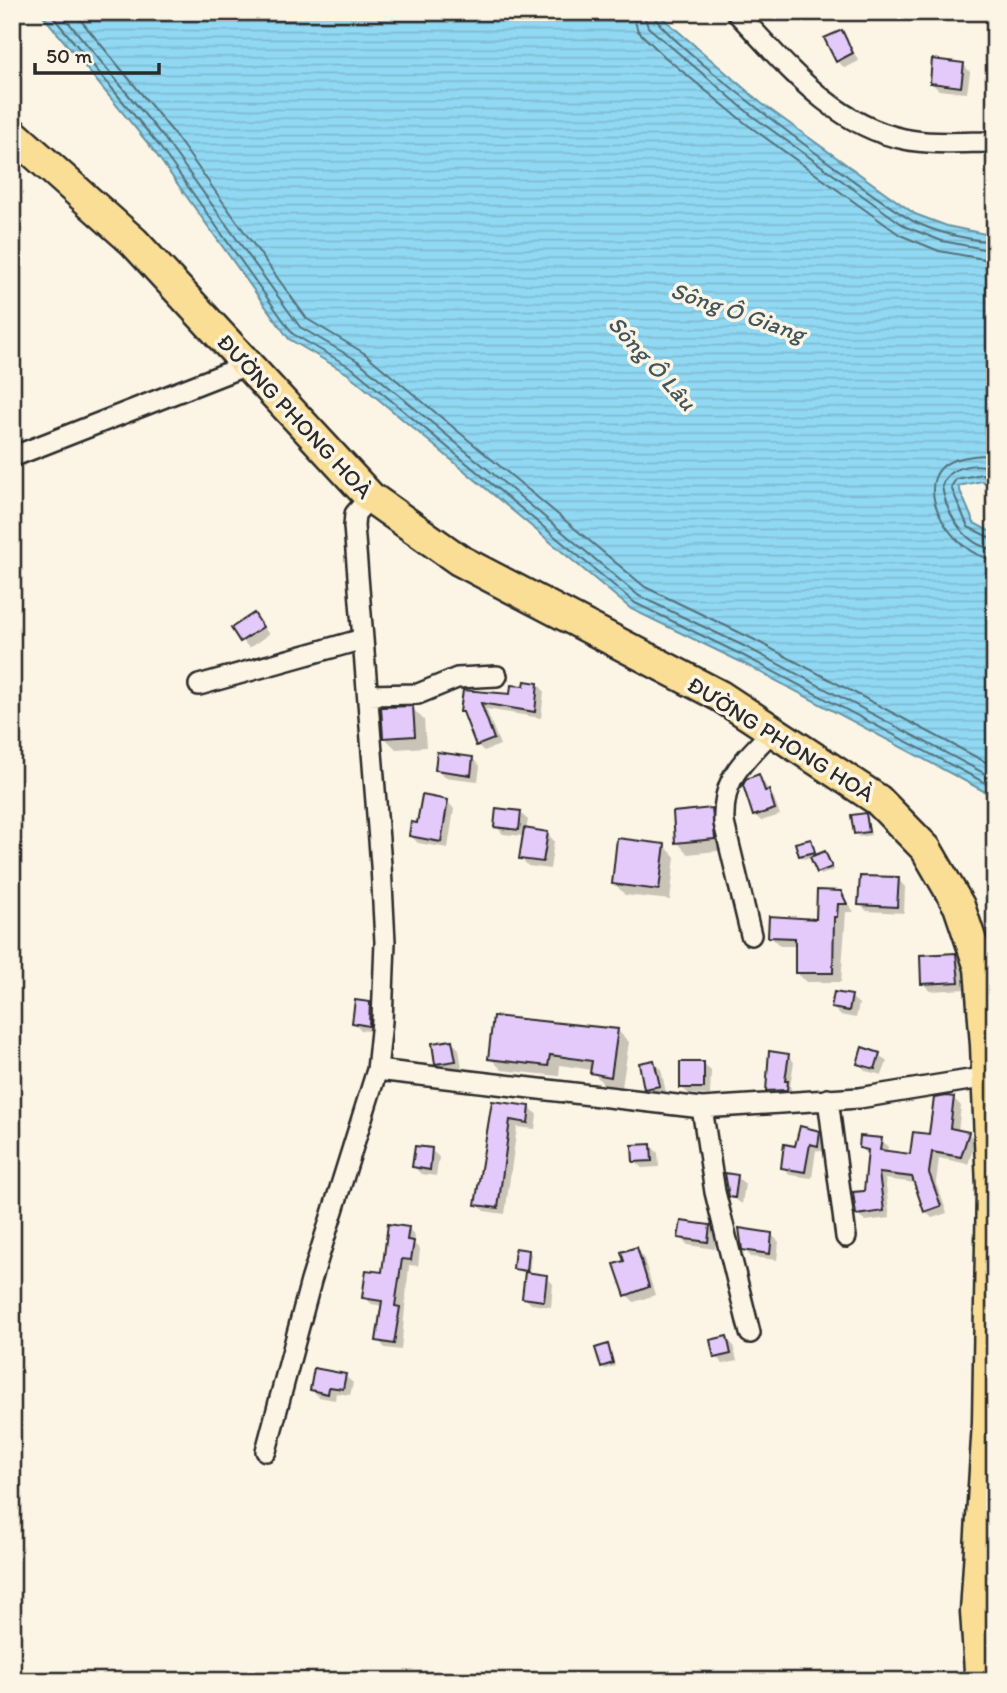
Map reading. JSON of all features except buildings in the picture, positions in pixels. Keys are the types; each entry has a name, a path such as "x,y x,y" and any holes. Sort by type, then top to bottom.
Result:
{"main road":[{"name":"ĐƯỜNG PHONG HOÀ","path":"12,133 134,242 370,497 459,560 720,696 878,800 926,849 959,906 980,968 988,1077 992,1187 988,1409 976,1612 980,1671 986,1681"}],"street":[{"path":"736,12 798,78 856,123 906,140 995,142"},
{"path":"12,457 247,365"},
{"path":"266,1451 311,1281 377,1070 385,942 354,526 355,514 370,497"},
{"path":"199,685 363,639"},
{"path":"368,695 418,694 457,678 497,676"},
{"path":"751,935 724,823 724,807 731,775 772,731"},
{"path":"377,1070 702,1108 901,1093 988,1077"},
{"path":"828,1099 846,1237"},
{"path":"702,1108 715,1192 750,1333"}],"water":[{"path":"40,12 656,12 761,103 915,214 947,226 995,236 995,488 982,481 958,486 974,523 995,534 995,797 741,662 631,609 348,374 289,339 151,147"}],"water label":[{"name":"Sông Ô Giang","path":"738,312"},
{"name":"Sông Ô Lâu","path":"652,363"}]}
